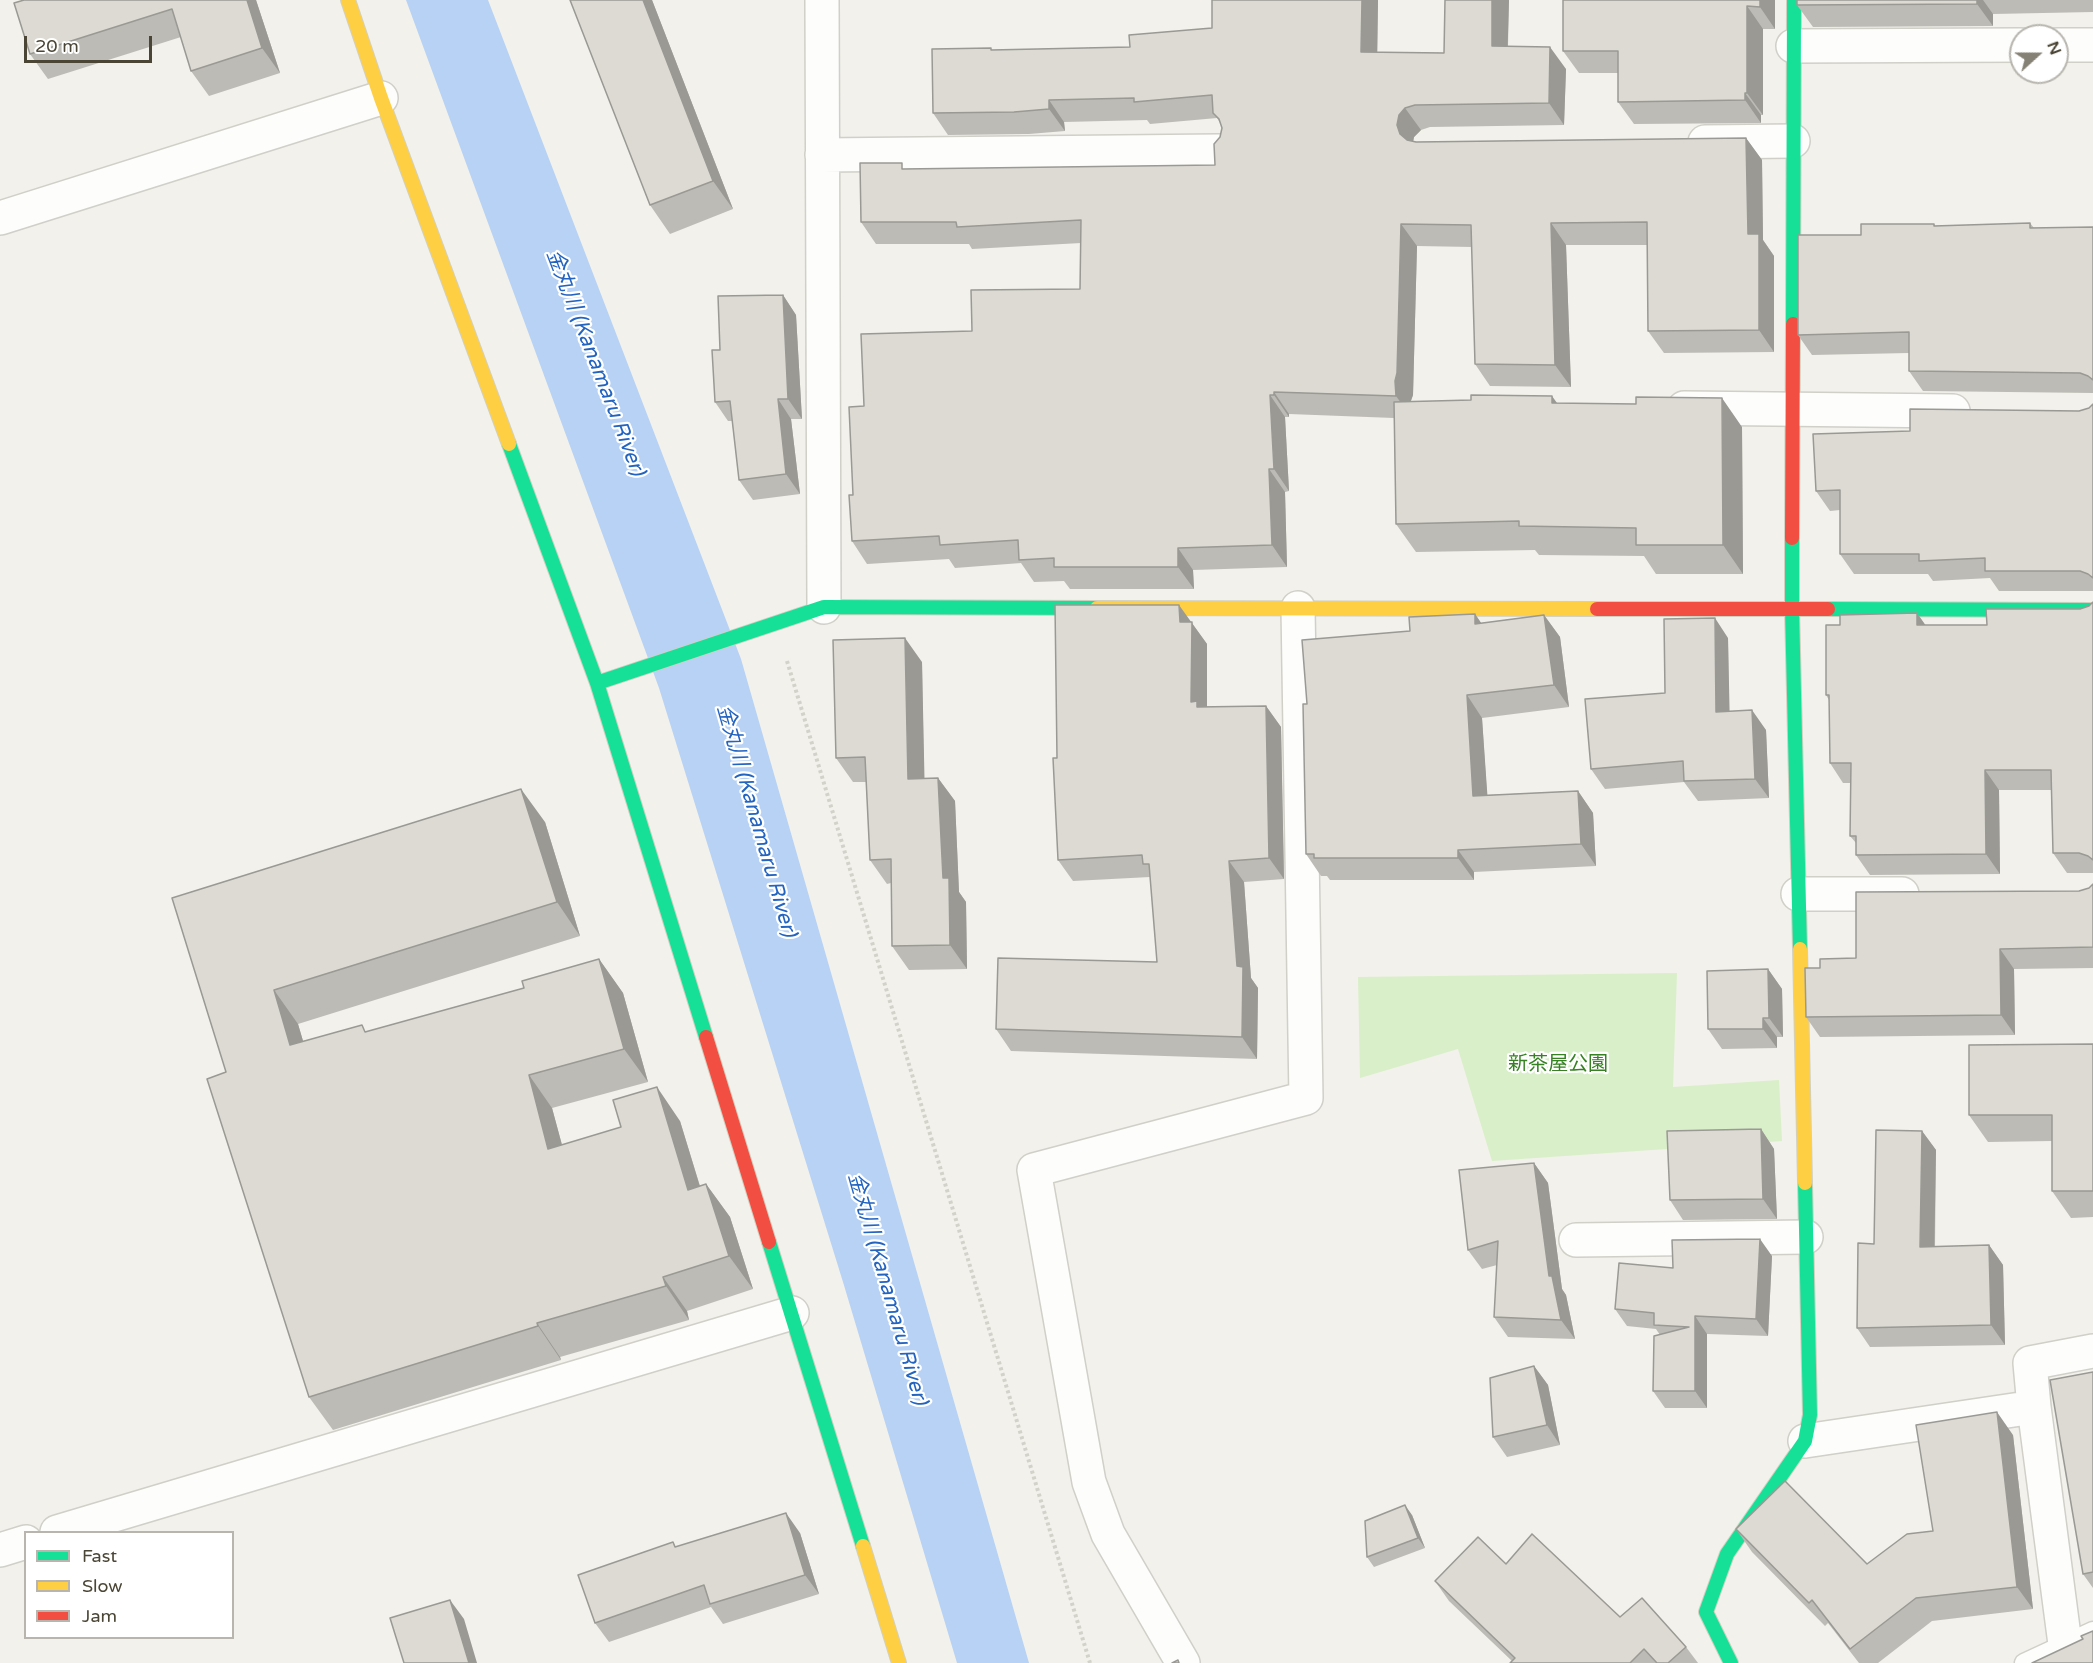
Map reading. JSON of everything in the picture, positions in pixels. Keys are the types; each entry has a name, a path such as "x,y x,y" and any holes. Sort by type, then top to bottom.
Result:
{"street":[{"path":"348,0 381,98 597,683 899,1663"},
{"path":"822,0 824,607"},
{"path":"1731,1663 1706,1612 1727,1554 1805,1441 1810,1415 1792,609 1794,0"},
{"path":"1794,46 2009,45"},
{"path":"2069,45 2093,45"},
{"path":"0,218 381,98"},
{"path":"1677,142 1793,141"},
{"path":"822,155 1219,151"},
{"path":"1652,407 1977,411"},
{"path":"597,683 824,607 2093,610"},
{"path":"1183,1663 1108,1534 1089,1482 1034,1170 1306,1098 1298,608"},
{"path":"1798,894 1928,893"},
{"path":"1576,1240 1806,1237"},
{"path":"64,1531 792,1313"},
{"path":"2079,1637 2034,1407 2030,1363 2093,1351"},
{"path":"1805,1441 2034,1407"},
{"path":"0,1550 24,1543"}],"lane":[{"path":"2024,1663 2079,1637"}],"path":[{"path":"776,623 1090,1663"}],"green space":[{"name":"新茶屋公園","path":"1677,973 1673,1087 1779,1080 1782,1141 1492,1161 1458,1049 1360,1078 1358,977"}],"water":[{"name":"金丸川 (Kanamaru River)","path":"406,0 488,0 741,659 1029,1663 957,1663 843,1282 659,688"}],"building":[{"path":"24,0 247,0 262,48 191,71 172,9 30,54 14,3"},
{"path":"570,0 643,0 713,181 650,205"},
{"path":"1212,0 1362,0 1361,52 1444,53 1445,0 1492,0 1492,46 1550,47 1549,103 1415,105 1405,108 1399,115 1397,125 1400,134 1407,140 1416,142 1746,138 1748,234 1759,234 1759,330 1648,331 1647,222 1551,223 1555,365 1475,364 1471,225 1401,224 1396,396 1274,392 1274,395 1270,395 1274,469 1269,469 1272,545 1178,548 1178,567 1054,567 1054,558 1019,560 1018,540 940,545 939,536 852,541 849,495 853,495 849,407 864,406 861,334 972,331 971,290 1080,289 1081,220 957,227 956,222 861,222 860,163 902,163 902,169 1215,165 1214,144 1220,137 1222,128 1219,119 1213,113 1212,95 1134,102 1134,98 1049,100 1049,109 933,113 932,49 1130,47 1129,35 1212,28"},
{"path":"1563,0 1760,0 1760,7 1747,6 1747,93 1745,93 1745,100 1618,102 1618,51 1563,51"},
{"path":"1797,0 1977,0 1977,4 1797,5"},
{"path":"2030,223 2030,228 2093,227 2093,380 2080,373 1909,371 1909,332 1798,335 1798,235 1861,235 1861,224 1934,224 1934,226"},
{"path":"783,295 788,399 778,399 786,474 739,480 730,401 715,402 712,350 720,350 718,296"},
{"path":"1471,395 1552,396 1552,403 1636,404 1636,397 1722,398 1723,545 1636,545 1636,528 1519,526 1519,521 1396,524 1394,402 1471,400"},
{"path":"2093,404 2093,578 2080,571 1985,571 1985,558 1919,561 1919,554 1840,554 1840,490 1816,491 1813,434 1910,431 1910,409 2079,411"},
{"path":"2093,602 2093,860 2079,853 2053,853 2051,770 1985,770 1986,854 1856,855 1856,836 1850,836 1851,763 1830,763 1829,695 1826,695 1826,625 1840,625 1840,615 1917,613 1917,625 1987,625 1986,609 2080,609"},
{"path":"1055,605 1179,605 1180,622 1192,622 1191,702 1197,701 1197,707 1266,706 1269,858 1229,861 1237,966 1243,967 1242,1037 996,1029 998,958 1157,962 1149,864 1143,864 1142,855 1058,860 1053,758 1057,758"},
{"path":"1475,614 1475,624 1544,615 1554,685 1467,695 1473,796 1578,791 1581,844 1458,850 1458,858 1314,858 1314,854 1306,854 1303,704 1307,704 1302,640 1410,631 1409,617"},
{"path":"1715,618 1716,712 1752,710 1755,779 1684,781 1683,761 1591,769 1585,699 1665,693 1664,619"},
{"path":"905,638 908,779 938,778 943,878 949,878 950,945 892,946 891,859 870,860 865,757 836,758 833,640"},
{"path":"521,789 557,902 274,990 290,1045 362,1025 365,1032 524,988 522,981 599,959 624,1049 529,1075 548,1149 621,1127 613,1100 657,1087 688,1190 706,1184 729,1256 663,1277 666,1286 537,1323 538,1326 309,1397 207,1079 226,1072 172,898"},
{"path":"2093,884 2093,947 2000,949 2001,1015 1806,1017 1805,968 1820,968 1820,959 1856,958 1856,892 2079,891"},
{"path":"1768,969 1769,1018 1763,1018 1763,1029 1708,1029 1707,971"},
{"path":"2093,1044 2093,1191 2052,1191 2052,1115 1969,1115 1969,1045"},
{"path":"1761,1129 1763,1199 1670,1200 1667,1131"},
{"path":"1876,1130 1922,1131 1920,1247 1989,1245 1991,1325 1857,1328 1858,1243 1874,1244"},
{"path":"1534,1163 1549,1276 1552,1276 1561,1320 1494,1317 1498,1241 1468,1250 1459,1170"},
{"path":"1760,1239 1756,1319 1695,1316 1695,1391 1653,1391 1654,1336 1689,1327 1654,1325 1654,1313 1615,1309 1619,1263 1673,1268 1672,1240"},
{"path":"1534,1366 1547,1425 1493,1437 1490,1378"},
{"path":"2093,1372 2093,1572 2083,1574 2050,1380"},
{"path":"1997,1412 2017,1587 1916,1598 1850,1649 1812,1600 1809,1603 1736,1529 1785,1481 1867,1564 1907,1534 1933,1531 1916,1425"},
{"path":"1405,1505 1418,1538 1367,1557 1365,1521"},
{"path":"786,1513 805,1575 710,1604 704,1585 595,1623 578,1575 673,1542 675,1547"},
{"path":"1532,1534 1620,1617 1642,1598 1686,1647 1668,1663 1657,1663 1644,1649 1630,1663 1510,1663 1515,1658 1435,1581 1478,1537 1506,1564"},
{"path":"450,1600 469,1663 404,1663 390,1618"},
{"path":"2093,1631 2093,1663 2032,1663 2083,1639 2081,1636"}],"traffic: fast":[{"path":"1793,324 1794,0"},
{"path":"509,444 597,683 706,1037"},
{"path":"1792,538 1800,949"},
{"path":"597,683 824,607 1097,608"},
{"path":"1828,609 2093,610"},
{"path":"1731,1663 1706,1612 1727,1554 1805,1441 1810,1415 1805,1183"},
{"path":"769,1242 863,1546"}],"traffic: slow":[{"path":"348,0 381,98 509,444"},
{"path":"1097,608 1597,609"},
{"path":"1800,949 1805,1183"},
{"path":"863,1546 899,1663"}],"traffic: jam":[{"path":"1792,538 1793,324"},
{"path":"1597,609 1828,609"},
{"path":"706,1037 769,1242"}]}
